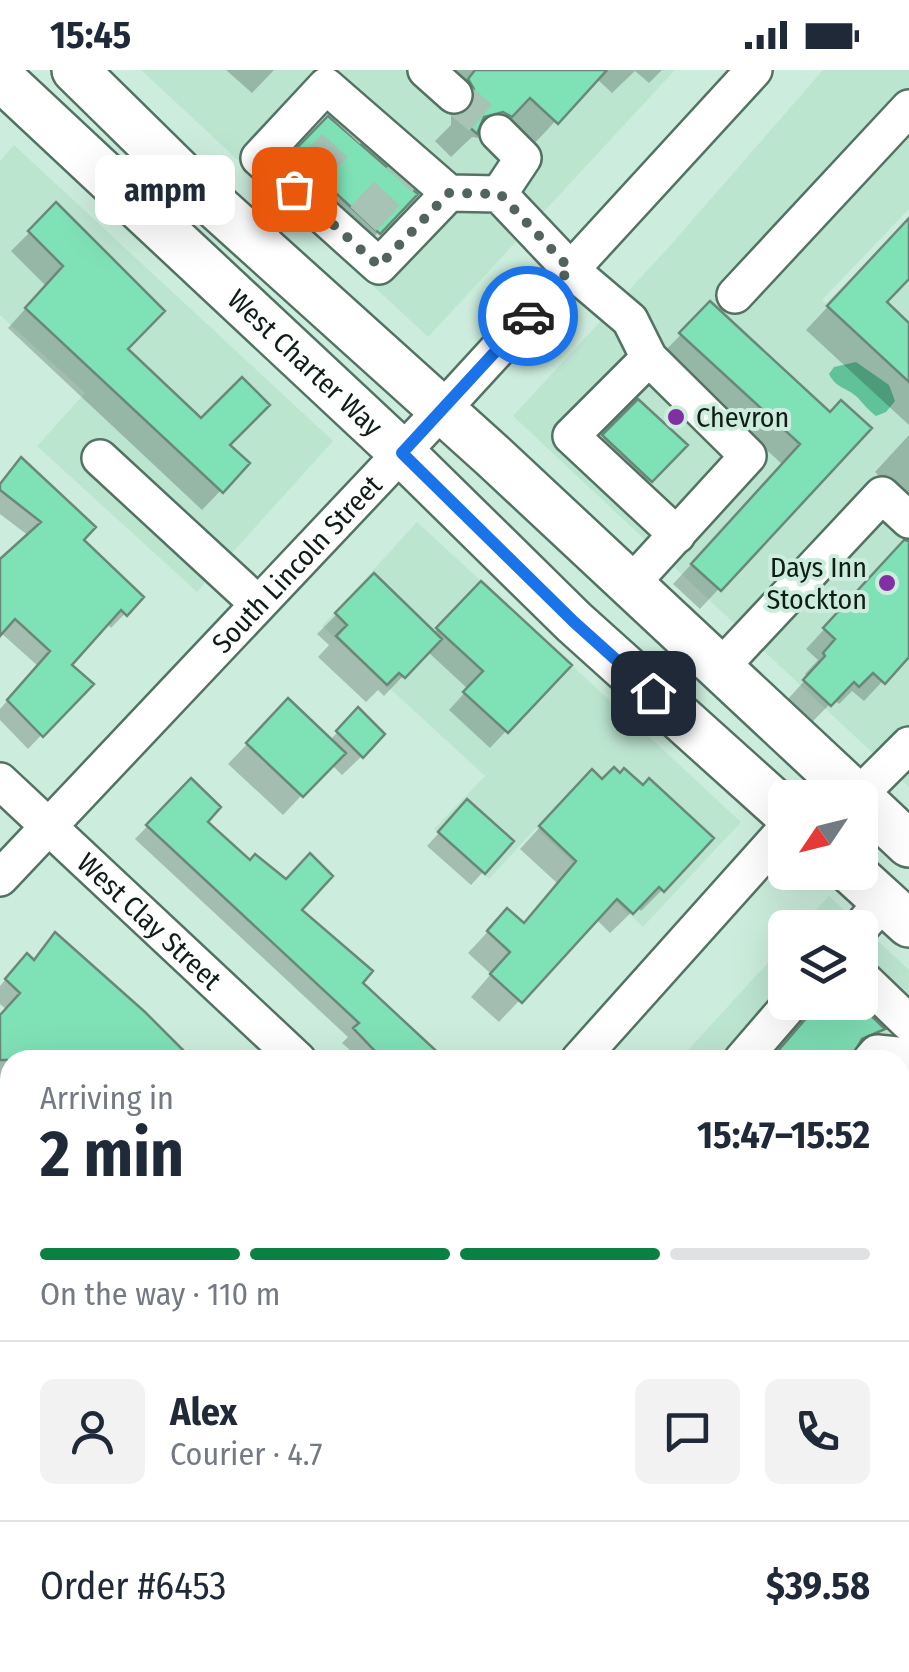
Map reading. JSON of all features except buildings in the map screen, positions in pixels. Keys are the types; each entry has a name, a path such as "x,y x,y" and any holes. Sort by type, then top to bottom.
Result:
{"main road":[{"name":"West Charter Way","path":"74,70 171,164 841,780"},
{"path":"2,84 40,82 128,159 171,164"},
{"name":"West Charter Way","path":"2,84 402,453 574,622 768,797"},
{"name":"West Charter Way","path":"878,815 909,844"}],"street":[{"path":"426,70 454,95"},
{"name":"South Lincoln Street","path":"0,878 402,453 754,70"},
{"path":"449,193 379,266 355,228 302,180 260,158 330,78 355,123 408,170 449,193 500,194 570,269 630,320 649,358 748,456 631,584"},
{"path":"735,295 909,108"},
{"path":"498,133 523,158 500,194"},
{"path":"251,237 302,180"},
{"path":"649,358 571,436 677,535"},
{"path":"100,458 257,602"},
{"path":"720,668 882,495 909,520"},
{"path":"875,780 909,745"},
{"name":"West Clay Street","path":"0,782 287,1050"},
{"path":"588,1050 768,849"},
{"path":"878,993 909,1023"},
{"path":"751,1050 776,1020"}],"shaded area":[{"path":"141,70 675,70 428,337"},
{"path":"823,70 909,70 909,209 822,300 826,303 909,223 909,787 513,416 667,249"},
{"path":"14,145 333,441 197,592 37,446 85,393 0,315 0,161"},
{"path":"856,362 889,385 895,401 886,412 876,416 829,374 834,367"},
{"path":"417,522 741,822 643,927 536,828 489,879 434,829 485,776 322,626"},
{"path":"829,896 844,910 816,910"},
{"path":"878,941 909,970 909,1050 688,1050 768,963 768,1020 878,1020"}],"tunnel":[{"path":"454,95 498,133"},
{"path":"311,171 350,129"},
{"path":"363,219 402,177"}],"way so far":[{"path":"294,189 379,266 449,193 500,194 570,269 528,316"}],"place":[{"name":"ampm","path":"294,189"},
{"name":"Chevron","path":"676,417"},
{"name":"Days Inn Stockton","path":"887,583"}],"route":[{"path":"528,316 402,453 574,622 653,693"}]}
